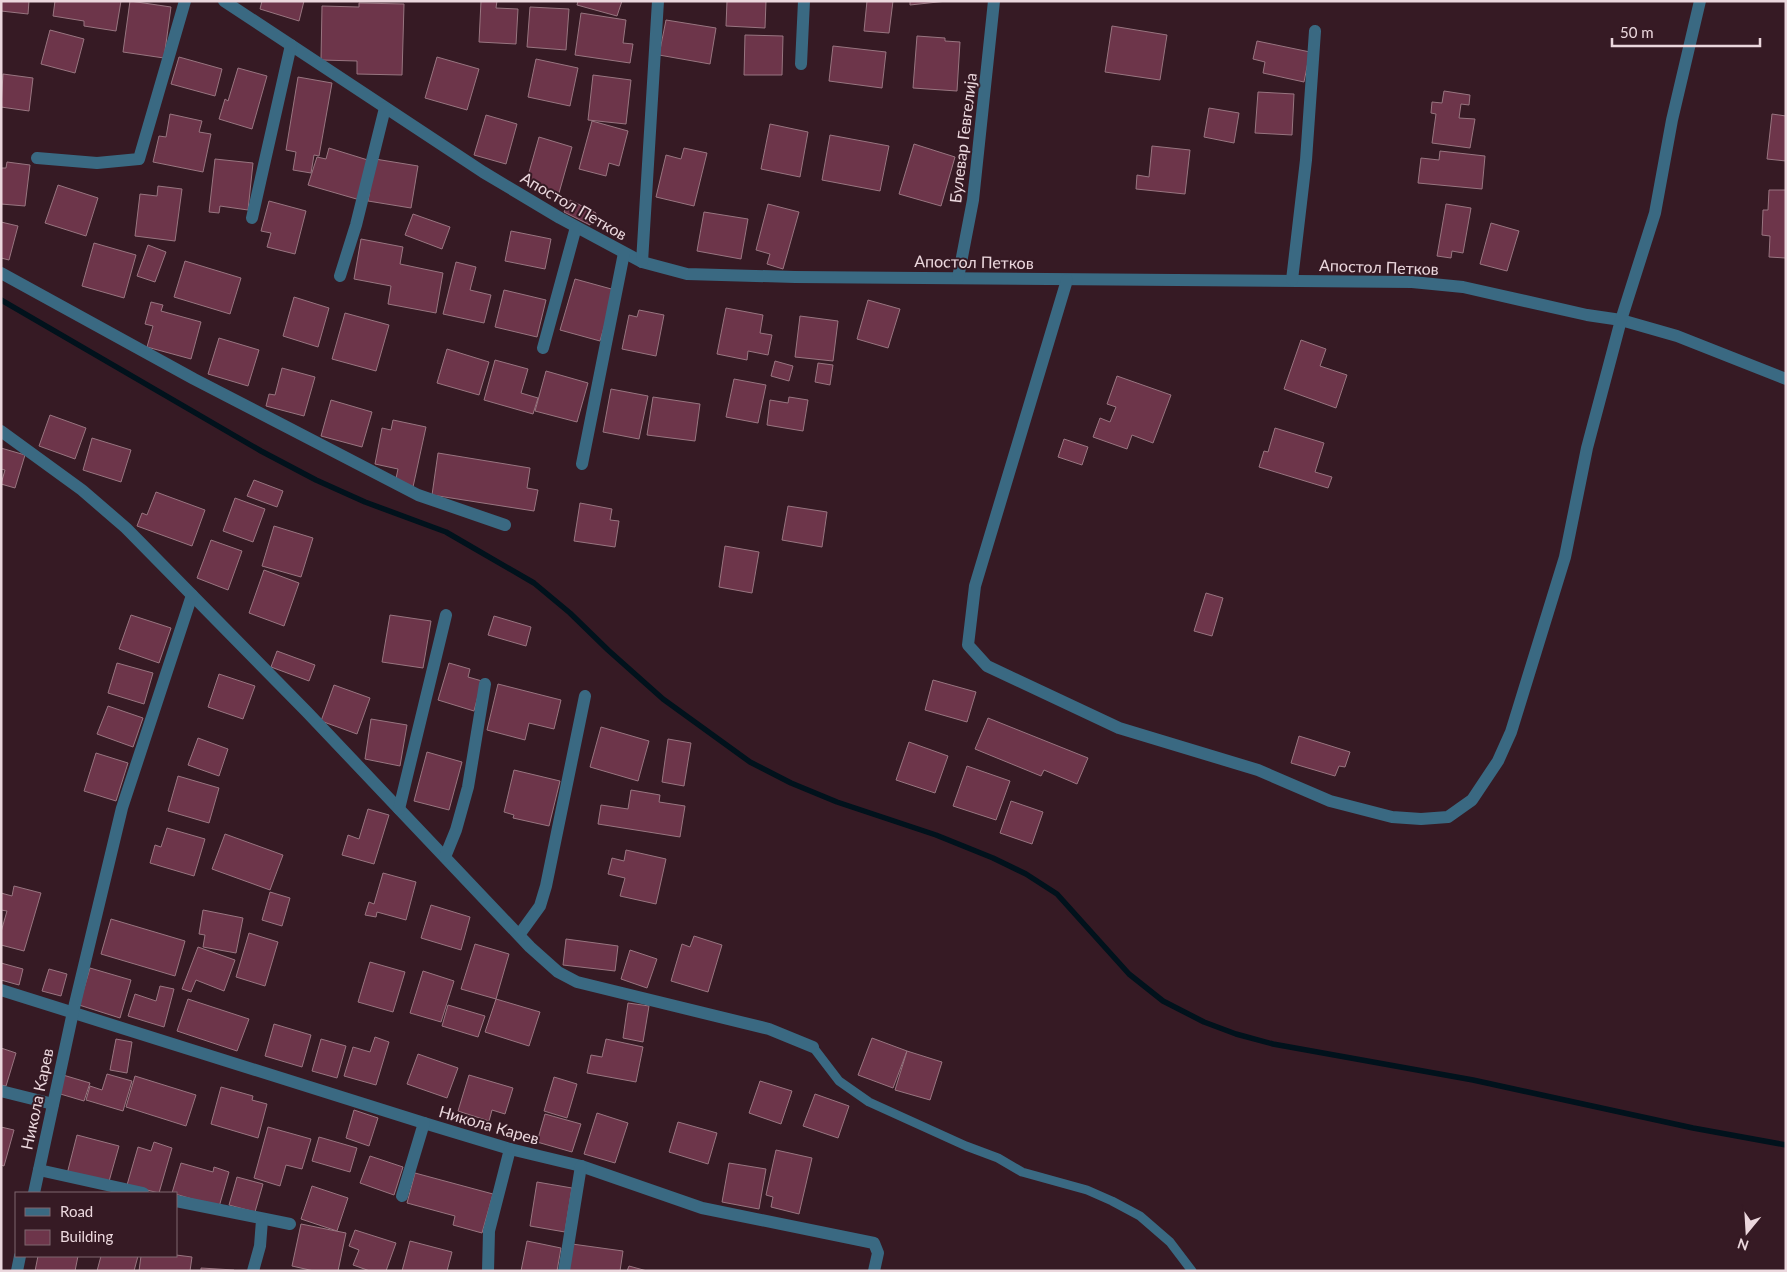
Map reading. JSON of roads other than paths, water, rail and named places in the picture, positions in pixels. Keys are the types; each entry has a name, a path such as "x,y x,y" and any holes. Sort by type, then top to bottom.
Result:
{"street":[{"path":"37,158 97,163 139,159 185,1"},
{"name":"Апостол Петков","path":"224,1 482,172 576,227 642,262 687,274 717,276 1067,280 1412,282 1463,288 1588,315 1621,320 1677,336 1786,379"},
{"path":"642,262 658,1"},
{"path":"801,64 804,1"},
{"name":"Булевар Гевгелија","path":"958,278 973,200 994,1"},
{"path":"1067,280 975,586 968,645 987,666 1118,728 1258,770 1330,801 1392,817 1421,820 1448,817 1472,800 1498,761 1511,732 1564,557 1587,448 1621,320 1655,213 1672,120 1700,1"},
{"path":"1292,280 1306,160 1315,31"},
{"path":"252,218 291,45"},
{"path":"340,276 356,225 385,108"},
{"path":"543,348 576,227"},
{"path":"582,464 624,253"},
{"path":"1,273 194,379 418,495 504,525"},
{"path":"1,431 82,490 126,528 307,712 530,948 558,972 578,982 769,1029 814,1047"},
{"path":"72,1012 122,808 192,594"},
{"path":"399,809 446,615"},
{"path":"445,857 456,830 468,787 485,684"},
{"path":"519,935 540,906 544,893 585,696"},
{"name":"Никола Карев","path":"1,990 424,1124 510,1149 581,1166 702,1208 874,1244 878,1253 874,1271"},
{"name":"Никола Карев","path":"34,1192 72,1012"},
{"path":"1,1091 53,1104"},
{"path":"402,1196 424,1124"},
{"path":"488,1271 489,1231 510,1149"},
{"path":"564,1271 581,1166"},
{"path":"39,1170 138,1192"},
{"path":"178,1201 262,1220 290,1224"},
{"path":"254,1271 260,1246 262,1220"},
{"path":"17,1271 20,1257"}],"lane":[{"path":"814,1047 839,1081 869,1102 966,1146 998,1158 1022,1172 1087,1190 1140,1216 1170,1242 1192,1271"}],"waterway":[{"path":"1,300 261,451 316,480 365,502 446,532 534,583 570,613 663,699 750,762 791,783 837,802 936,835 993,858 1026,874 1057,894 1129,974 1163,1001 1204,1022 1236,1034 1273,1044 1473,1080 1693,1128 1786,1145"}]}
